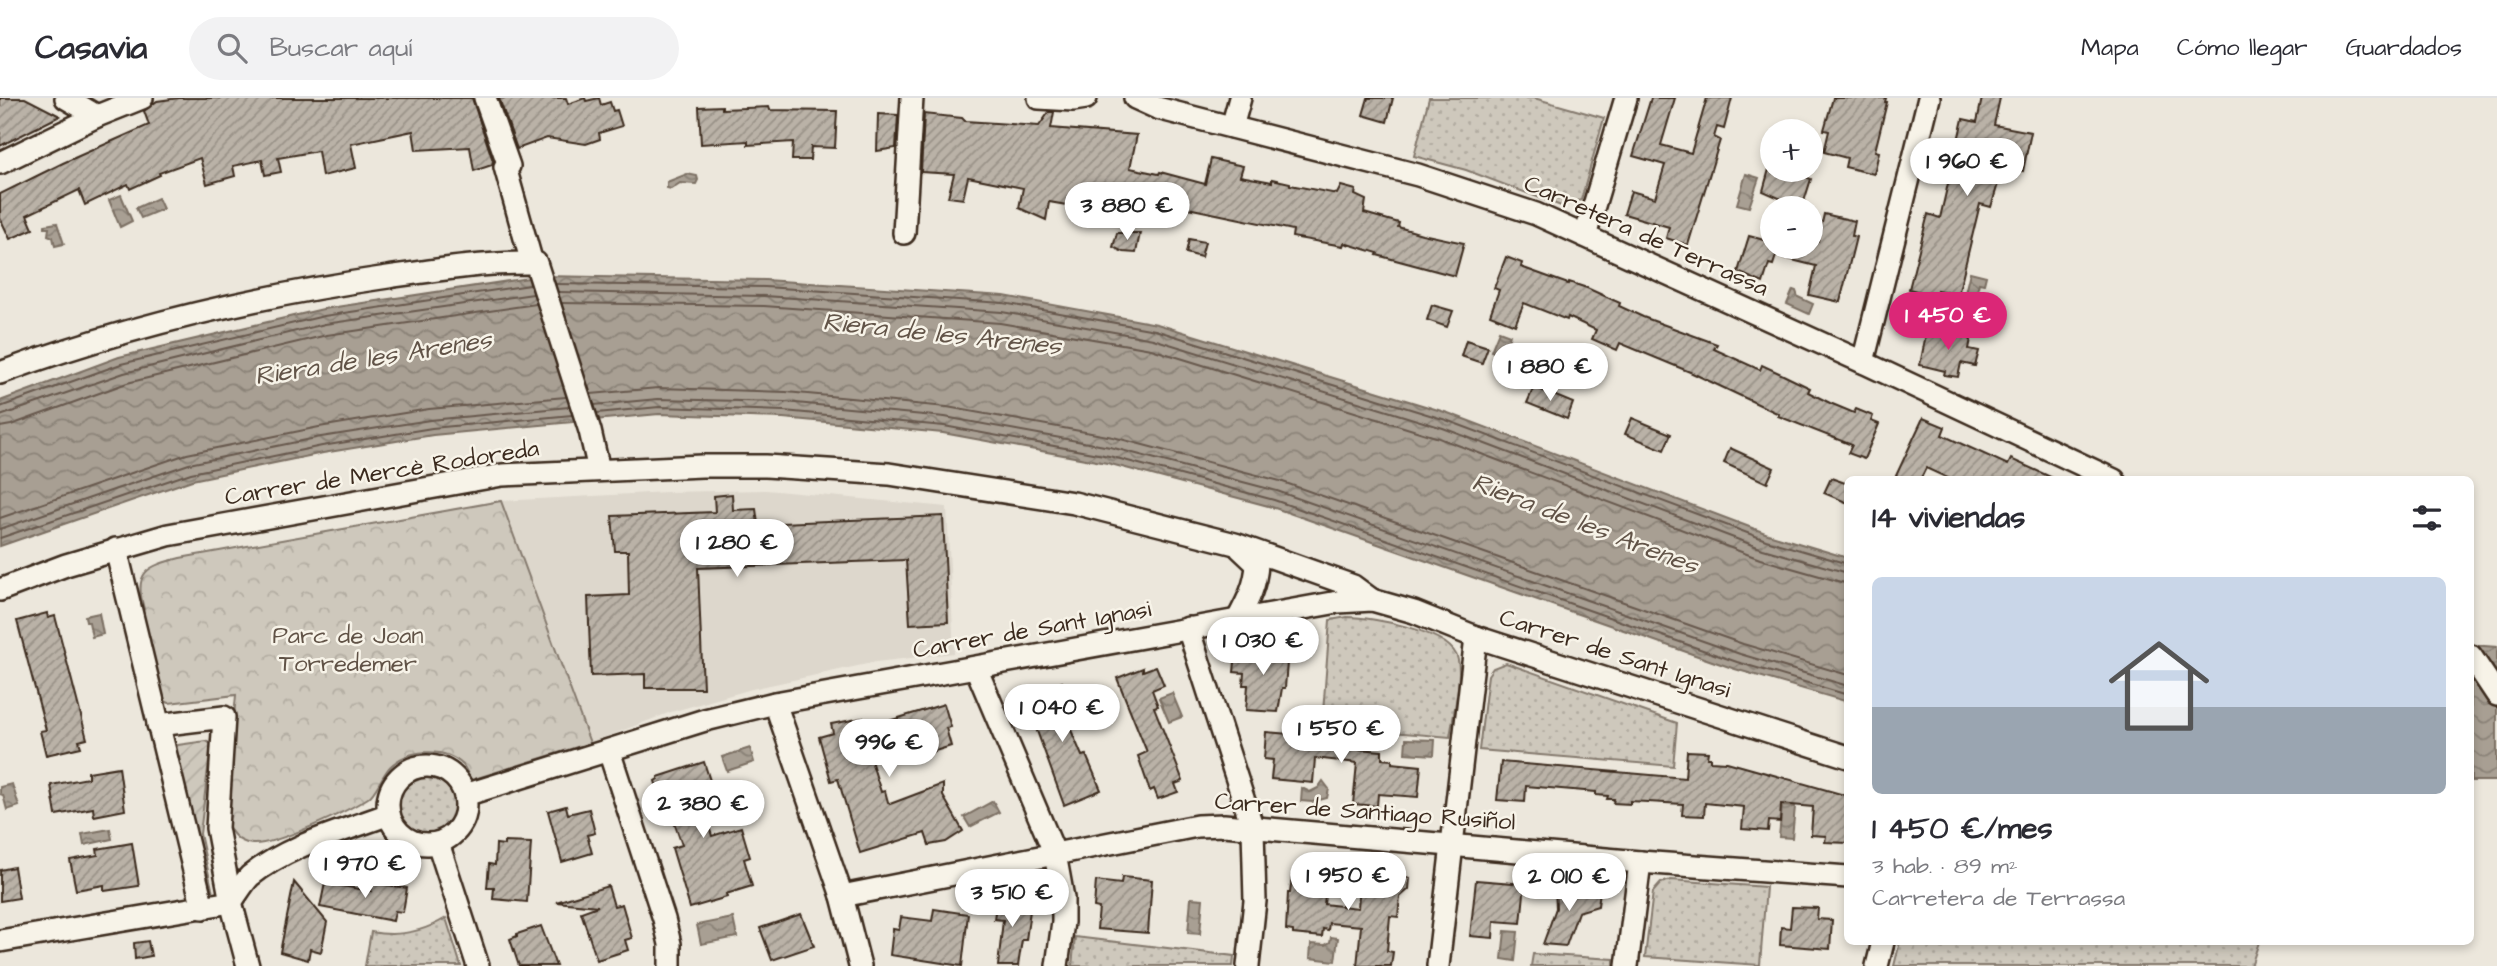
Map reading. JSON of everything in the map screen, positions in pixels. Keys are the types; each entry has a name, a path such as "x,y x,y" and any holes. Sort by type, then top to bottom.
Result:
{"street":[{"path":"66,98 97,116"},
{"path":"0,163 97,116 142,98"},
{"path":"485,98 509,166 505,167 590,431 599,470"},
{"path":"904,233 912,98"},
{"path":"1039,98 1086,98"},
{"path":"1232,127 1240,98"},
{"path":"1585,236 1626,98"},
{"path":"1863,362 1929,98"},
{"name":"Carretera de Terrassa","path":"1139,100 1157,108 1468,190 1536,214 1863,362 2105,476"},
{"path":"0,373 124,332 252,301 426,272 534,263"},
{"name":"Carrer de Mercè Rodoreda","path":"0,590 116,549 169,534 502,475 702,466 766,466 889,474 1074,503 1236,544 1353,586 1372,600"},
{"path":"1236,544 1256,564 1253,591 1238,620"},
{"path":"116,549 203,908"},
{"name":"Carrer de Sant Ignasi","path":"465,795 705,720 775,703 1338,602 1372,600 1414,612 1476,638 1844,756"},
{"path":"1188,628 1253,829 1255,901 1248,966"},
{"path":"1438,966 1476,638"},
{"path":"2474,660 2497,695"},
{"path":"976,668 1055,854 1063,898 1063,922 1056,966"},
{"path":"775,703 842,896 860,966"},
{"path":"158,725 224,717 217,828 231,902 248,966"},
{"path":"609,751 664,919 670,944 670,966"},
{"path":"425,765 439,767 451,774 461,784 465,795 465,817 457,831 438,843 424,844 410,840 399,832 389,814 388,800 393,786 411,769 425,765"},
{"path":"0,941 231,902 249,877 283,856 308,843 389,814"},
{"name":"Carrer de Santiago Rusiñol","path":"842,896 1196,826 1224,825 1640,862 1844,877"},
{"path":"438,843 478,966"},
{"path":"1627,966 1640,862"},
{"path":"1877,966 1882,945"}],"shaded area":[{"path":"766,490 947,507 954,653 876,662 752,689 671,712 590,743 501,501 667,492"}],"green space":[{"path":"1429,98 1534,98 1604,118 1581,200 1561,206 1466,170 1414,156"},
{"name":"Parc de Joan Torredemer","path":"501,501 590,743 471,780 463,765 455,759 436,753 415,754 396,762 368,798 345,811 293,834 262,843 246,843 237,838 228,826 225,815 236,695 169,703 161,699 138,612 144,609 140,587 146,573 159,564 180,558"},
{"path":"1347,617 1410,628 1442,641 1453,650 1458,660 1459,677 1450,737 1322,726 1330,620"},
{"path":"1506,663 1677,723 1673,766 1479,750 1488,675 1493,668"},
{"path":"206,741 211,744 200,834 212,895 209,894 173,750 178,745"},
{"path":"422,778 432,778 447,786 453,795 453,817 447,826 432,834 422,834 404,822 399,811 399,801 411,783"},
{"path":"1671,880 1766,887 1760,965 1645,957 1653,892 1661,883"},
{"path":"446,918 461,966 365,966 371,932 410,932"},
{"path":"1075,937 1234,956 1233,966 1072,966"},
{"path":"1899,945 2258,945 2251,966 1894,966"},
{"path":"1533,954 1614,959 1614,966 1531,966"}],"water":[{"path":"687,174 697,176 696,184 680,183 671,189 667,188 667,182"},
{"path":"1746,174 1759,178 1749,207 1737,204"},
{"path":"121,195 132,221 120,227 109,200"},
{"path":"158,198 163,209 141,218 136,208"},
{"path":"57,223 64,244 55,246 53,237 48,235 49,228 45,228 45,225"},
{"path":"1970,272 1986,276 1984,284 1979,283 1976,295 1965,293"},
{"name":"Riera de les Arenes","path":"542,276 765,280 1004,296 1157,324 1448,413 1768,534 1844,557 1844,701 1735,669 1272,507 1107,463 943,433 783,418 659,414 433,435 323,453 192,480 0,546 0,401 119,357 323,309"},
{"path":"1793,290 1798,297 1813,304 1809,314 1787,304"},
{"path":"1499,331 1510,335 1503,356 1491,351"},
{"path":"99,613 103,634 92,637 85,616"},
{"path":"2474,645 2497,647 2497,781 2474,781"},
{"path":"1172,693 1182,717 1169,722 1159,698"},
{"path":"1406,739 1435,740 1434,755 1405,753"},
{"path":"750,748 754,762 727,771 722,757"},
{"path":"1323,781 1329,789 1327,798 1312,802 1301,801 1302,788 1310,792 1318,788"},
{"path":"12,784 19,806 7,810 0,787"},
{"path":"993,801 999,812 970,827 964,817"},
{"path":"1782,806 1795,807 1792,838 1779,837"},
{"path":"110,829 112,839 84,845 82,834"},
{"path":"1191,898 1203,899 1200,934 1188,933"},
{"path":"733,918 737,937 701,944 697,925"},
{"path":"1505,931 1518,932 1515,961 1502,959"},
{"path":"1331,937 1338,938 1335,961 1310,958 1311,944 1325,945 1330,942"}],"building":[{"path":"0,98 25,98 60,116 0,146"},
{"path":"179,98 472,98 493,161 492,165 474,171 470,147 416,150 413,131 351,144 356,168 322,176 318,151 278,158 281,172 265,175 262,160 233,166 235,176 207,184 200,158 159,173 160,175 130,189 128,184 85,205 79,190 27,215 33,229 10,239 0,218 0,194 149,125 144,111 157,101"},
{"path":"499,98 566,98 568,104 585,98 586,101 599,98 601,105 610,102 613,111 617,110 622,126 599,133 600,139 586,144 547,138 517,149"},
{"path":"1368,98 1393,98 1387,122 1363,115"},
{"path":"1651,98 1675,98 1661,145 1691,153 1707,98 1732,98 1724,129 1717,127 1714,137 1720,140 1688,245 1666,238 1669,227 1624,214 1631,191 1655,198 1665,165 1633,156"},
{"path":"1833,98 1886,98 1875,151 1879,152 1874,174 1845,167 1847,158 1824,152 1829,131 1824,130"},
{"path":"1982,98 2000,98 1994,125 2031,132 2023,171 2003,167 1991,207 1980,204 1958,295 1937,290 1936,296 1909,289 1928,214 1940,218 1963,119 1977,122"},
{"path":"722,106 722,109 769,107 770,110 837,111 835,148 811,147 810,160 792,160 793,142 701,144 699,107"},
{"path":"1049,112 1054,112 1051,128 1137,135 1130,168 1159,174 1160,172 1205,184 1211,159 1243,166 1240,176 1272,182 1272,179 1337,194 1341,186 1356,190 1355,195 1366,200 1364,213 1399,223 1398,227 1464,243 1455,276 1344,243 1343,246 1292,237 1293,230 1178,206 1177,213 1087,195 1084,208 1049,202 1046,220 1019,208 1023,188 968,177 963,199 948,197 954,174 921,172 924,114 962,118 965,121 1039,126"},
{"path":"878,114 898,115 896,148 877,151"},
{"path":"1765,182 1810,182 1806,196 1774,196 1763,191"},
{"path":"1824,214 1855,221 1852,236 1856,237 1840,302 1809,295 1816,266 1788,259 1823,259"},
{"path":"1117,233 1140,233 1136,253 1123,252 1113,247"},
{"path":"1749,236 1760,239 1760,259 1775,259 1773,265 1769,264 1763,283 1738,272"},
{"path":"1189,239 1205,242 1201,257 1186,253"},
{"path":"1506,257 1522,263 1521,267 1587,288 1643,317 1717,344 1714,349 1760,370 1762,365 1810,388 1808,392 1830,403 1854,413 1856,409 1873,416 1871,421 1879,424 1864,459 1848,453 1852,445 1778,416 1779,414 1690,372 1620,343 1617,350 1592,339 1596,330 1568,317 1567,320 1524,303 1515,325 1490,315 1499,290 1494,288"},
{"path":"1432,305 1453,311 1447,327 1427,320"},
{"path":"1927,329 1967,334 1966,337 1971,339 1969,349 1979,351 1975,366 1961,363 1958,377 1944,375 1945,371 1920,365"},
{"path":"1466,340 1488,347 1482,363 1461,356"},
{"path":"1534,387 1573,403 1567,419 1527,403"},
{"path":"1632,418 1671,434 1664,450 1625,434"},
{"path":"1923,418 1945,427 1942,435 2008,465 2011,459 2048,476 1943,476 1926,468 1922,476 1896,476"},
{"path":"1730,448 1774,468 1767,483 1724,463"},
{"path":"1831,478 1844,483 1844,501 1824,493"},
{"path":"732,494 733,510 756,509 758,524 943,516 948,622 910,624 906,560 698,568 703,688 645,688 645,674 591,676 588,597 629,595 628,551 615,551 612,516 715,512 714,496"},
{"path":"47,613 48,618 55,616 87,739 79,741 81,747 46,755 40,731 46,730 17,621"},
{"path":"1261,648 1288,650 1285,688 1282,688 1278,712 1246,710 1248,685 1243,685 1244,673 1234,672 1236,652 1261,651"},
{"path":"1156,666 1164,685 1152,690 1158,706 1154,707 1183,781 1175,784 1178,792 1158,799 1154,789 1150,791 1138,756 1147,752 1117,678"},
{"path":"1062,682 1072,707 1063,711 1082,756 1086,755 1101,790 1064,805 1025,698"},
{"path":"944,704 951,727 946,728 951,746 916,757 911,741 869,754 881,792 885,791 890,804 943,784 943,796 963,831 946,842 929,845 925,833 860,853 838,779 831,781 819,737 833,733 831,724 863,718 866,728"},
{"path":"1266,732 1359,740 1359,749 1382,751 1382,759 1392,760 1392,763 1421,766 1418,797 1378,794 1377,806 1353,804 1357,763 1315,758 1313,783 1271,779 1273,760 1264,759"},
{"path":"1687,751 1708,752 1707,758 1710,758 1710,761 1727,762 1844,795 1844,843 1825,842 1826,836 1811,835 1813,807 1781,804 1780,822 1769,821 1768,831 1742,829 1744,807 1705,803 1704,816 1682,815 1683,804 1630,801 1630,804 1613,803 1614,799 1596,795 1596,792 1526,786 1525,802 1497,800 1501,762 1685,778"},
{"path":"704,762 712,787 698,792 712,836 741,827 750,857 744,859 752,886 690,908 672,848 682,845 667,802 662,803 655,781 658,777"},
{"path":"119,767 125,810 94,816 93,808 56,815 51,785 88,778 88,772"},
{"path":"566,806 568,814 589,809 595,833 587,835 592,853 562,862 548,811"},
{"path":"504,842 531,843 527,902 493,899 494,888 487,888 489,864 495,865 496,844 504,845"},
{"path":"132,843 139,886 104,891 104,885 76,890 70,860 98,855 97,849"},
{"path":"14,867 19,898 0,901 0,870"},
{"path":"1304,869 1328,871 1324,904 1358,908 1360,882 1375,883 1376,874 1410,878 1409,889 1400,897 1398,917 1390,916 1387,951 1393,952 1391,966 1357,966 1361,926 1329,923 1328,930 1323,929 1322,937 1293,934 1293,931 1286,930 1292,876 1304,877"},
{"path":"1122,877 1152,880 1148,933 1097,929 1099,908 1094,907 1096,881 1121,884"},
{"path":"1476,880 1525,884 1521,923 1494,921 1493,938 1470,936"},
{"path":"294,882 327,922 321,952 310,949 308,960 280,952"},
{"path":"325,883 371,891 373,883 407,888 403,912 395,911 393,921 320,907"},
{"path":"608,886 614,906 622,904 632,938 625,940 628,950 597,960 581,912 598,906 556,902"},
{"path":"1555,888 1600,891 1598,906 1578,912 1566,946 1543,944 1556,908"},
{"path":"997,898 1031,903 1026,940 1022,940 1018,966 998,966 1003,920 994,919"},
{"path":"1792,907 1818,908 1817,919 1832,920 1830,949 1780,945 1781,927 1790,928"},
{"path":"934,909 968,914 962,966 890,955 893,929 899,930 901,917 932,921"},
{"path":"801,914 814,946 772,960 760,928"},
{"path":"541,926 556,966 519,966 510,939"},
{"path":"148,941 151,956 135,959 134,943"}]}
